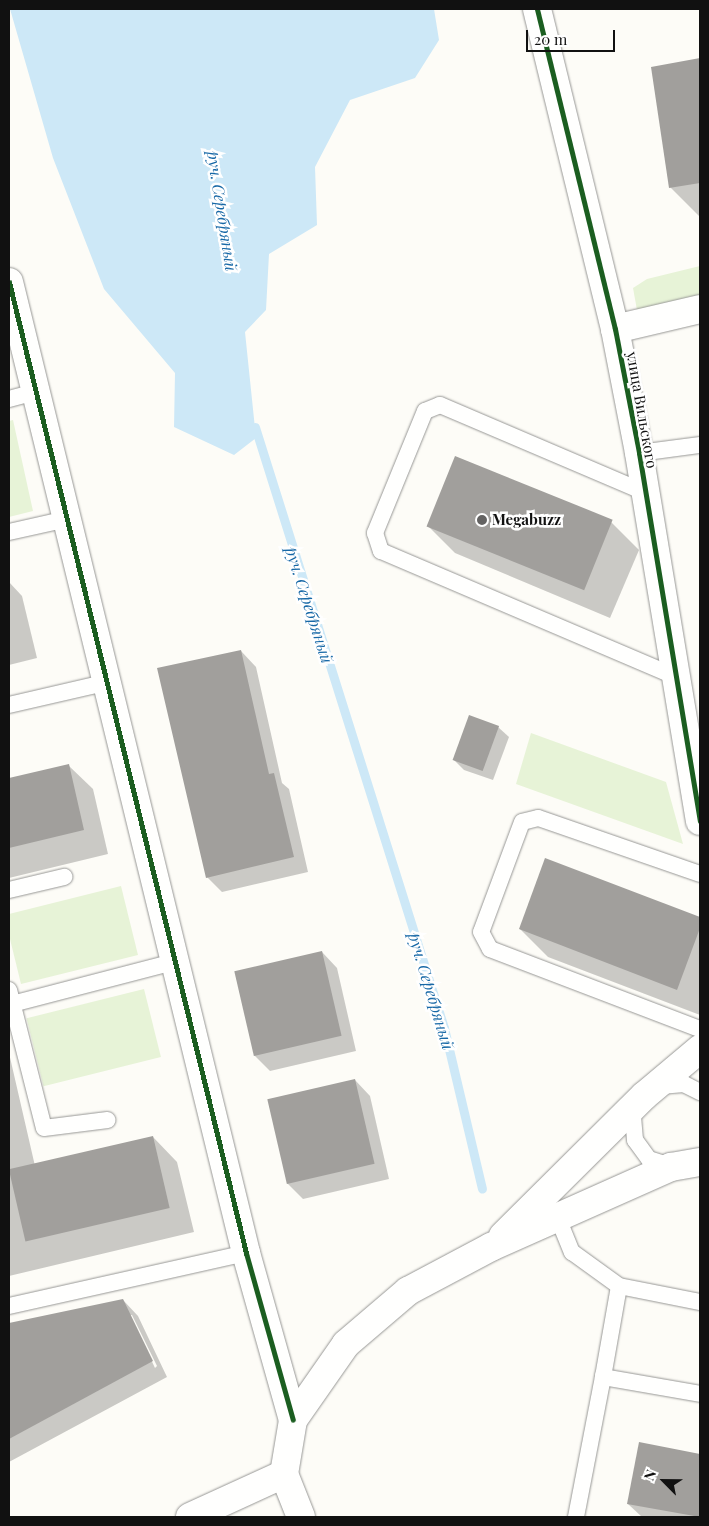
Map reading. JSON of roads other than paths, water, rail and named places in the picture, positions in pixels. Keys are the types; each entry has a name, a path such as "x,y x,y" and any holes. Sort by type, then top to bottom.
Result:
{"street":[{"name":"улица Вильского","path":"537,9 615,329 639,453 674,676 700,820"},
{"path":"9,282 67,519 104,683 173,962 246,1253 293,1420 284,1474 301,1517"},
{"path":"615,329 700,309"},
{"path":"491,1247 644,1096 700,1049"},
{"path":"293,1420 346,1344 408,1291 491,1247 689,1164"},
{"path":"190,1517 284,1474"}],"lane":[{"path":"9,399 36,392"},
{"path":"644,492 440,405 425,411 375,532 381,551 674,676"},
{"path":"639,453 700,445"},
{"path":"9,532 67,519"},
{"path":"9,704 104,683"},
{"path":"700,874 538,818 522,822 481,932 490,949 700,1029"},
{"path":"9,890 64,877"},
{"path":"107,1120 44,1128 11,997 173,962"},
{"path":"689,1164 649,1159 635,1140 633,1117 644,1096 669,1083 699,1090"},
{"path":"558,1218 572,1252 619,1286 700,1302"},
{"path":"9,1306 246,1253"},
{"path":"576,1517 619,1286"},
{"path":"603,1377 700,1394"}],"water":[{"path":"10,9 434,9 439,40 415,78 350,100 315,167 317,225 269,254 266,310 245,332 256,438 234,455 174,427 175,373 104,289 53,158"}],"waterway":[{"name":"руч. Серебряный","path":"255,427 444,1028 482,1189"}],"place":[{"name":"Megabuzz","path":"482,520"}]}
